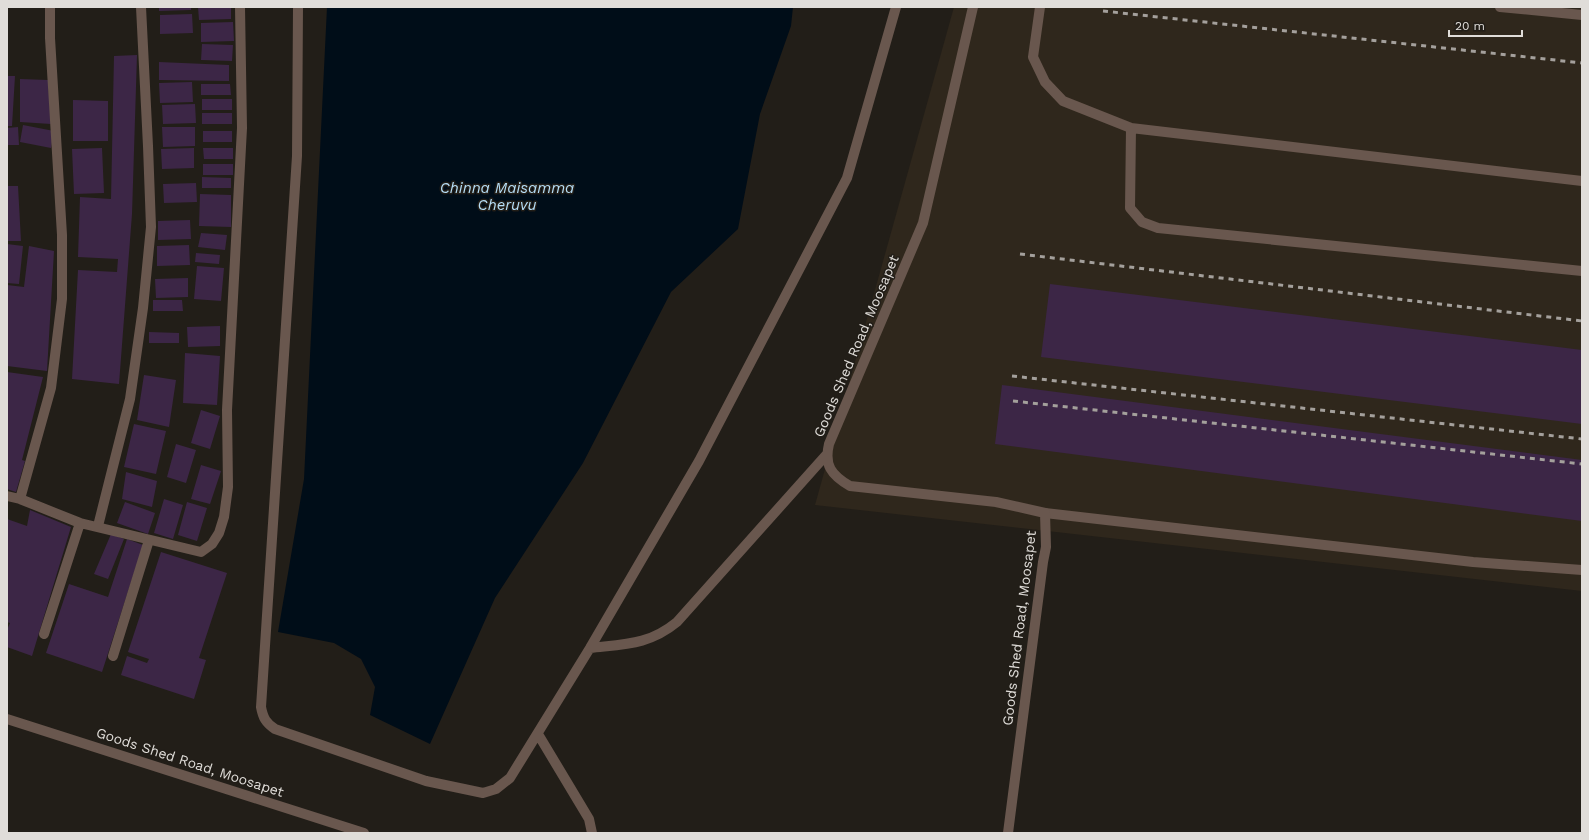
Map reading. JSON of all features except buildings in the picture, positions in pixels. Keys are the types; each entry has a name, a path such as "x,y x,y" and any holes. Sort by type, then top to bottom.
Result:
{"street":[{"path":"20,498 51,388 62,299 62,235 50,38 50,7"},
{"path":"98,526 130,399 141,323 151,227 141,7"},
{"path":"7,496 20,498 80,523 98,526 201,552 212,544 219,533 224,517 228,487 227,410 242,128 240,7"},
{"path":"298,7 297,156 261,707 263,718 268,725 276,729 418,778 483,793 496,789 510,778 590,648 698,461 847,178 896,7"},
{"name":"Goods Shed Road, Moosapet","path":"973,7 923,223 829,444 827,454 830,468 838,479 850,486 996,502 1045,512 1046,548 1042,562 1008,833"},
{"path":"1040,7 1033,58 1045,82 1063,101 1131,128 1582,181"},
{"path":"1500,7 1582,15"},
{"path":"1131,128 1130,208 1142,222 1158,228 1582,272"},
{"path":"590,648 633,643 650,639 666,631 677,622 827,454"},
{"path":"1045,512 1473,562 1582,570"},
{"path":"44,634 80,523"},
{"path":"113,656 149,540"},
{"name":"Goods Shed Road, Moosapet","path":"7,719 364,833"},
{"path":"538,734 589,819 592,833"}],"shaded area":[{"path":"954,7 1582,7 1582,591 815,505"}],"water":[{"name":"Chinna Maisamma Cheruvu","path":"327,7 793,7 791,26 760,114 738,229 671,292 583,463 495,598 430,744 370,715 375,687 361,659 334,643 278,632 304,479"}],"railway":[{"path":"1103,11 1582,63"},
{"path":"1020,254 1582,321"},
{"path":"1012,376 1582,439"},
{"path":"1013,401 1582,464"}]}
